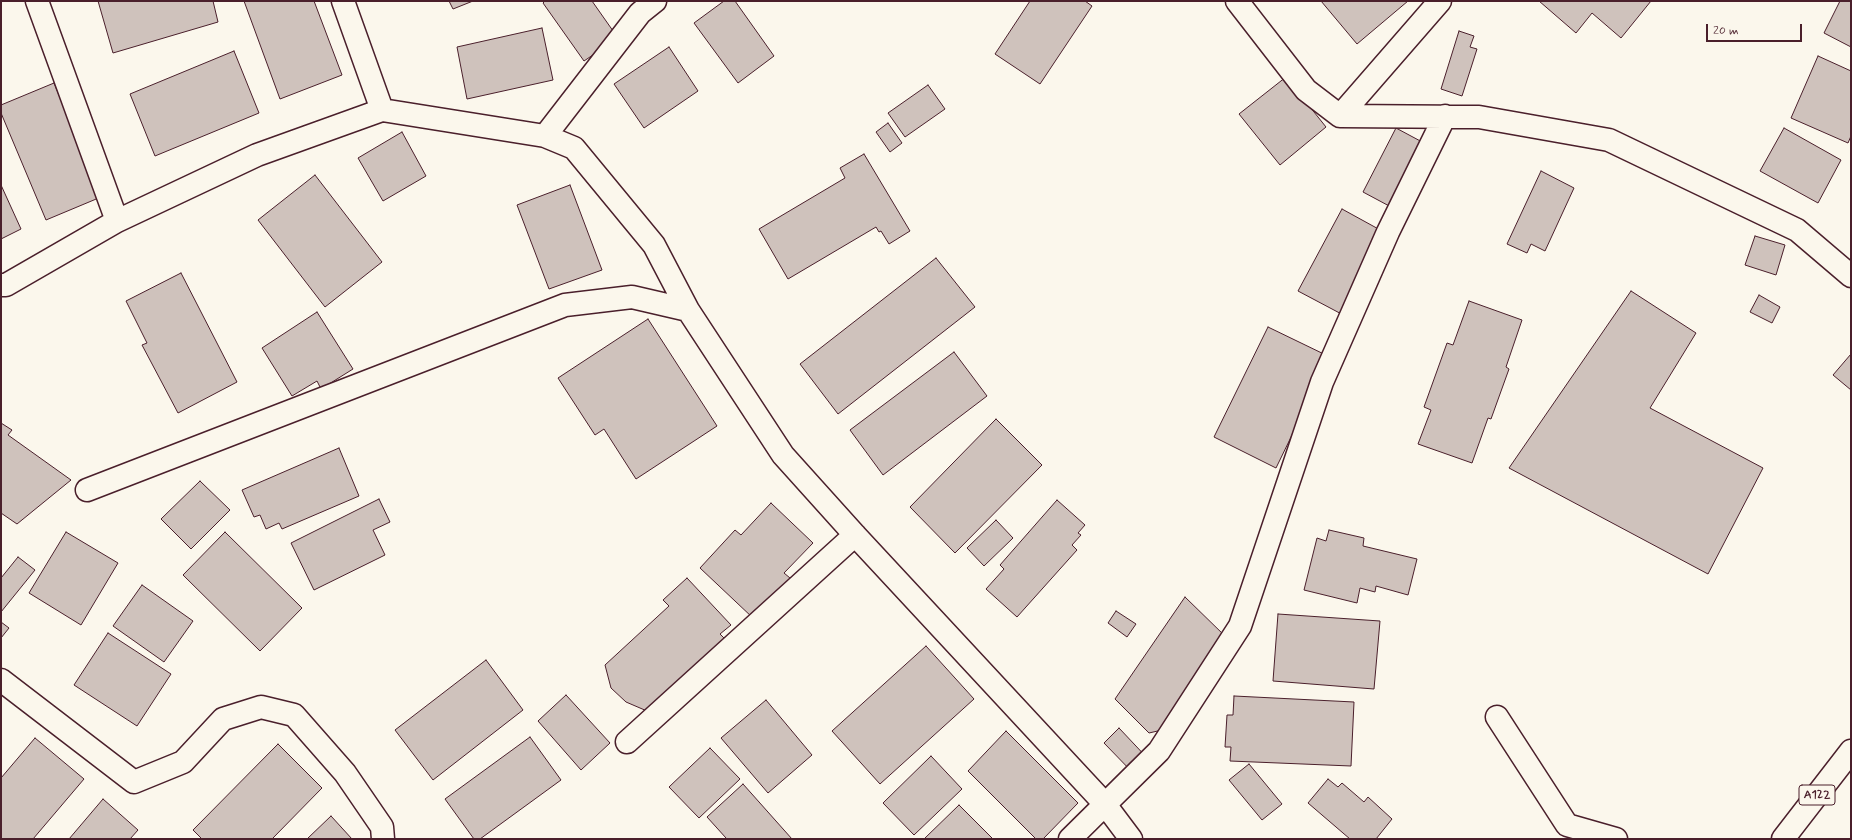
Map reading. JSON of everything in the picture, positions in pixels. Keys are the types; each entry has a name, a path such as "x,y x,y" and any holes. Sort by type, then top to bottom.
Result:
{"main road":[{"path":"36,1 117,221"},
{"path":"343,1 382,110"},
{"path":"545,136 640,13 655,1"},
{"path":"1237,1 1306,90 1340,116 1479,116 1609,140 1797,230 1851,276"},
{"path":"1340,116 1440,1"},
{"path":"3,286 117,221 257,155 382,110 545,136 574,148 654,245 688,310 783,455 1104,804 1131,839"},
{"path":"1070,839 1159,751 1240,626 1322,382 1388,232 1445,116"},
{"path":"87,490 565,305 632,297 688,310"},
{"path":"627,742 855,535"},
{"path":"1,680 134,782 182,762 223,719 261,707 294,715 345,773 382,826 383,839"},
{"path":"1497,717 1567,825 1616,839"},
{"name":"A122","path":"1783,839 1851,751"}],"building":[{"path":"98,1 213,1 218,22 113,53"},
{"path":"244,1 314,1 342,75 280,99"},
{"path":"449,1 473,1 453,9"},
{"path":"545,1 592,1 618,38 584,61 543,3"},
{"path":"724,1 735,1 774,56 738,83 694,23"},
{"path":"1030,1 1085,1 1092,6 1040,84 995,54"},
{"path":"1321,1 1408,1 1357,44"},
{"path":"1539,1 1651,1 1621,38 1592,13 1576,33"},
{"path":"1840,1 1851,1 1851,47 1824,33"},
{"path":"542,28 553,80 467,99 457,47"},
{"path":"1459,31 1474,36 1470,47 1477,49 1462,96 1441,89"},
{"path":"669,47 698,91 644,128 614,84"},
{"path":"234,51 259,113 155,156 130,94"},
{"path":"1818,56 1851,71 1851,136 1848,143 1791,118"},
{"path":"1286,77 1326,127 1280,165 1239,114"},
{"path":"54,83 101,197 46,220 1,113 1,105"},
{"path":"928,85 945,109 905,137 888,113"},
{"path":"888,123 902,143 890,152 876,132"},
{"path":"1396,128 1439,151 1406,215 1363,192"},
{"path":"1784,128 1841,160 1818,203 1760,171"},
{"path":"402,132 426,176 383,201 358,158"},
{"path":"864,154 910,231 889,244 881,231 879,232 876,227 788,279 759,229 845,178 840,168"},
{"path":"1541,171 1574,188 1545,251 1531,244 1527,253 1507,244"},
{"path":"315,175 382,262 325,307 258,220"},
{"path":"1,185 21,229 1,239"},
{"path":"570,185 602,270 549,289 517,205"},
{"path":"1342,209 1393,237 1349,318 1298,291"},
{"path":"1755,236 1785,245 1776,275 1745,265"},
{"path":"936,258 975,307 838,414 800,364"},
{"path":"181,273 237,382 178,413 142,345 147,343 126,301"},
{"path":"1631,291 1696,333 1650,408 1763,468 1708,574 1509,468"},
{"path":"1759,295 1780,307 1772,323 1750,312"},
{"path":"1469,301 1522,320 1506,367 1509,369 1491,419 1488,418 1472,463 1418,444 1431,410 1424,407 1447,343 1453,345"},
{"path":"317,312 353,369 321,389 317,381 292,396 262,348"},
{"path":"648,319 717,426 636,479 604,429 595,435 558,378"},
{"path":"1268,327 1330,357 1276,468 1214,437"},
{"path":"954,352 987,396 883,475 850,430"},
{"path":"1851,354 1851,390 1833,375"},
{"path":"996,419 1042,465 955,553 910,507"},
{"path":"1,423 12,430 8,435 71,480 17,524 1,513"},
{"path":"339,448 359,496 282,529 279,523 266,529 260,515 254,517 242,490"},
{"path":"200,481 230,510 191,549 161,519"},
{"path":"379,499 390,522 373,530 385,555 314,590 291,543"},
{"path":"1057,500 1085,525 1078,533 1081,535 1072,545 1077,550 1017,617 986,589 1004,569 1000,565"},
{"path":"771,503 813,543 784,573 790,578 753,618 700,568 735,530 741,535"},
{"path":"996,520 1013,538 984,566 967,548"},
{"path":"1329,530 1364,538 1363,546 1417,559 1408,595 1376,586 1375,592 1360,588 1357,603 1304,590 1317,538 1326,541"},
{"path":"66,532 118,563 81,625 29,593"},
{"path":"225,532 302,608 260,651 183,575"},
{"path":"18,557 35,570 1,612 1,578"},
{"path":"687,578 731,625 720,634 725,639 647,711 626,702 611,688 605,665 669,606 663,600"},
{"path":"142,585 193,621 164,662 113,626"},
{"path":"1185,597 1225,636 1162,730 1149,733 1115,699"},
{"path":"1116,611 1136,624 1127,637 1108,623"},
{"path":"1278,614 1380,621 1374,689 1273,681"},
{"path":"1,622 9,628 1,638"},
{"path":"108,633 171,674 137,726 74,685"},
{"path":"926,646 974,699 880,784 832,731"},
{"path":"486,660 523,710 433,780 395,730"},
{"path":"566,695 610,743 581,770 538,721"},
{"path":"1234,696 1354,702 1351,766 1230,761 1231,747 1225,747 1227,715 1233,715"},
{"path":"766,700 812,755 768,793 721,738"},
{"path":"1119,728 1151,762 1136,776 1104,743"},
{"path":"1006,731 1078,803 1043,839 1036,839 968,771"},
{"path":"530,737 561,780 480,839 474,839 445,799"},
{"path":"35,738 84,779 33,839 1,839 1,778"},
{"path":"278,744 322,788 272,839 202,839 193,830"},
{"path":"710,748 740,779 699,818 669,787"},
{"path":"931,756 962,789 914,835 883,803"},
{"path":"1249,764 1282,804 1262,820 1229,780"},
{"path":"1328,779 1338,787 1342,783 1364,802 1368,797 1392,819 1376,839 1350,839 1308,803"},
{"path":"743,784 792,839 724,839 726,838 707,817"},
{"path":"103,799 138,830 130,839 69,839"},
{"path":"959,805 993,839 924,839"},
{"path":"331,816 352,839 307,839"}]}
